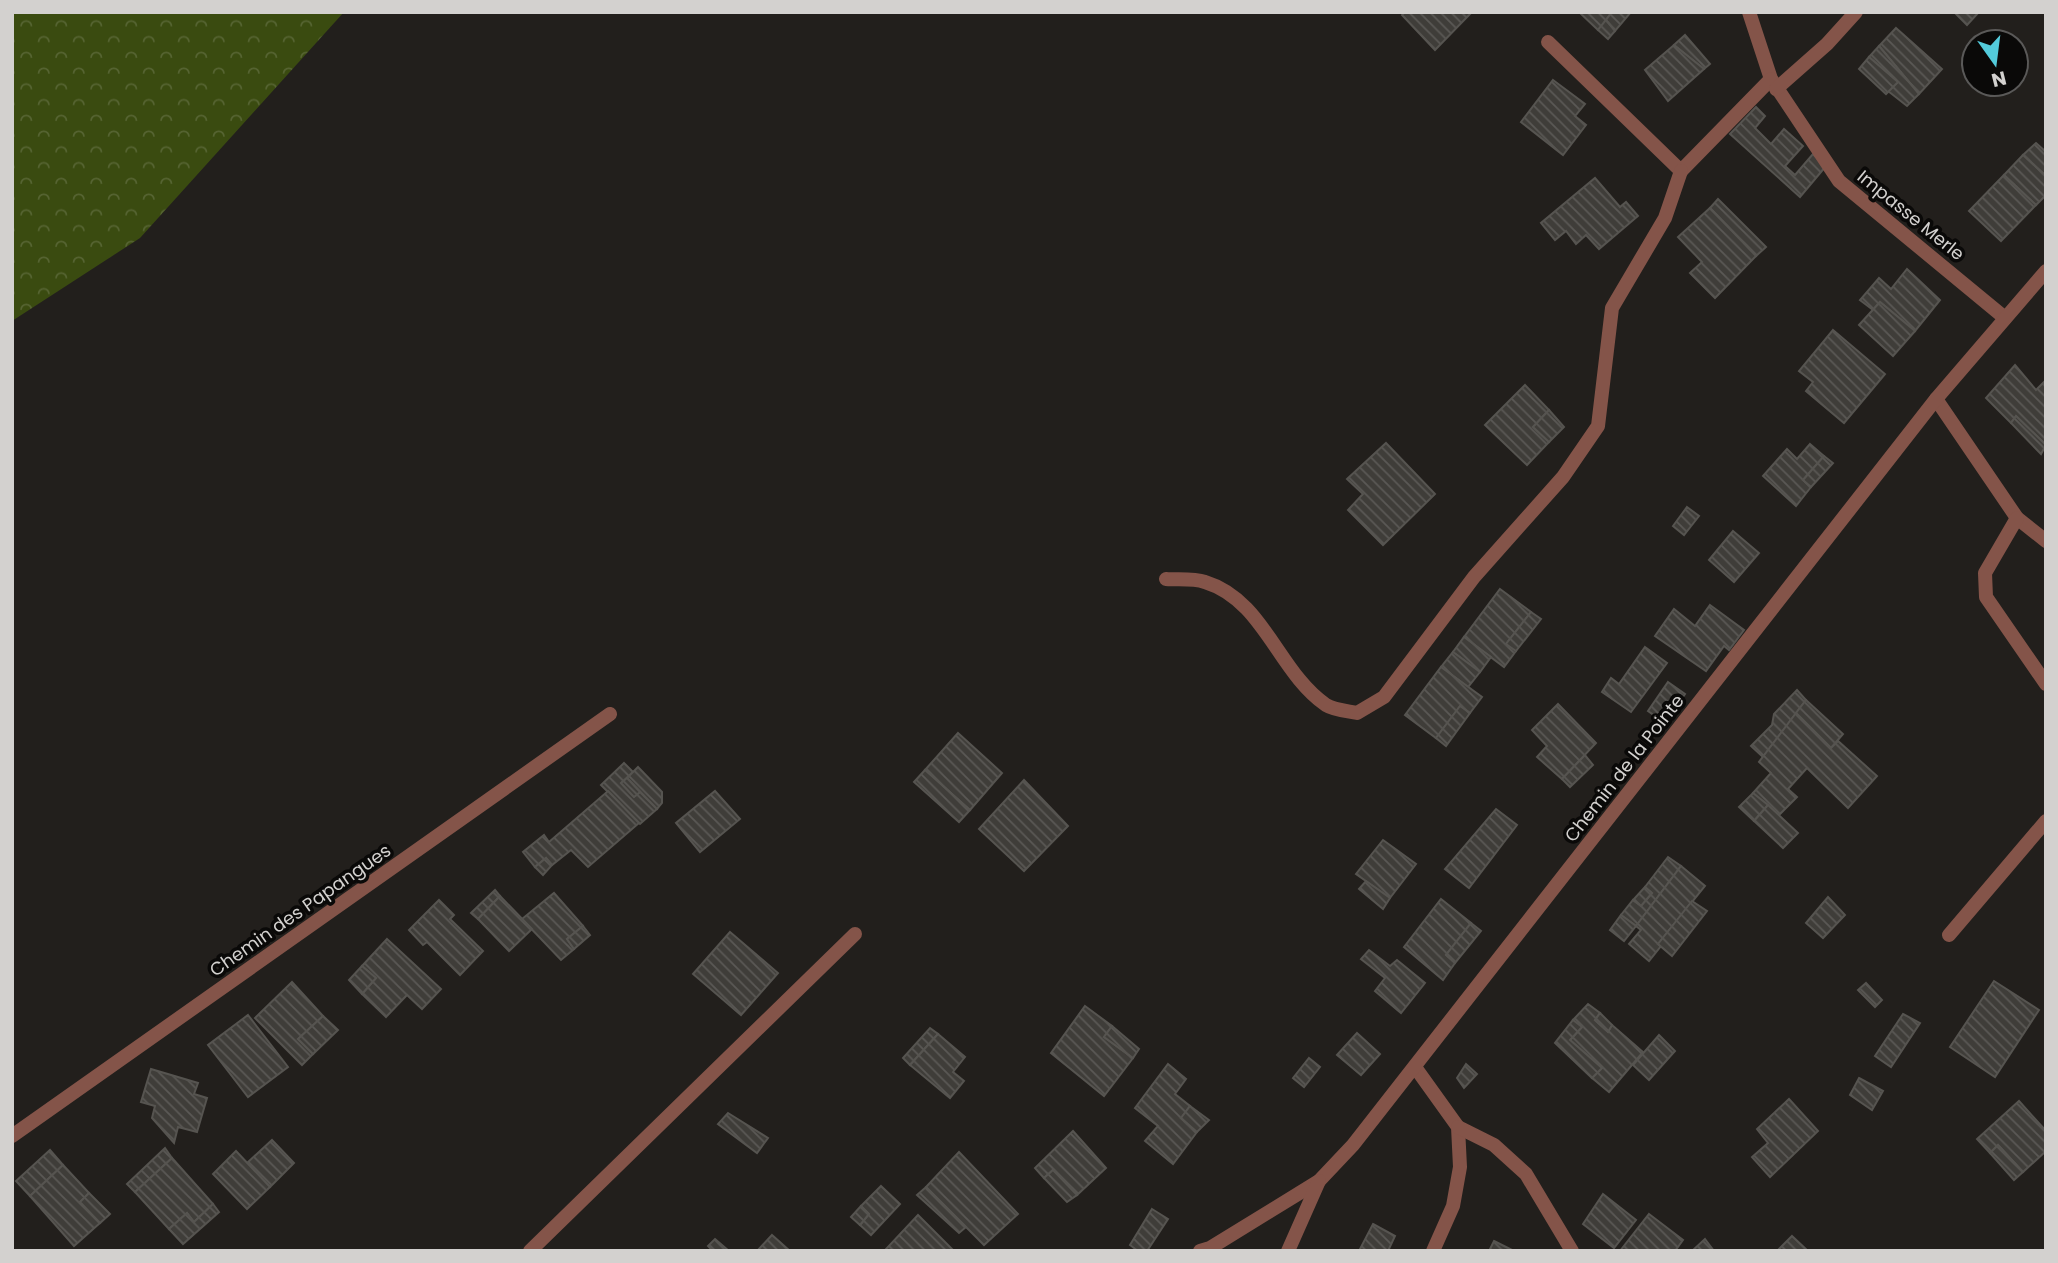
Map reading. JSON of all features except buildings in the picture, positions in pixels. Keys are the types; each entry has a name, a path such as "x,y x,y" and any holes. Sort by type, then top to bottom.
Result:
{"street":[{"path":"1166,579 1204,582 1234,598 1270,636 1297,679 1327,706 1357,713 1384,697 1474,577 1563,477 1598,426 1612,308 1665,219 1681,171 1774,84 1827,44 1856,12"},
{"name":"Impasse Merle","path":"1749,16 1774,84 1839,181 2005,317"},
{"path":"1548,41 1681,171"},
{"name":"Chemin de la Pointe","path":"1199,1251 1210,1248 1319,1181 1353,1145 1936,399 2046,271"},
{"path":"1936,399 2017,517 2046,541"},
{"path":"2017,517 1985,573 1986,597 2046,684"},
{"name":"Chemin des Papangues","path":"12,1136 610,713"},
{"path":"1949,934 2046,821"},
{"path":"530,1251 856,933"},
{"path":"1415,1067 1458,1127 1494,1145 1526,1174 1572,1251"},
{"path":"1433,1251 1453,1206 1460,1167 1458,1127"},
{"path":"1288,1251 1319,1181"}],"green space":[{"path":"12,12 344,12 140,238 12,321"}]}
